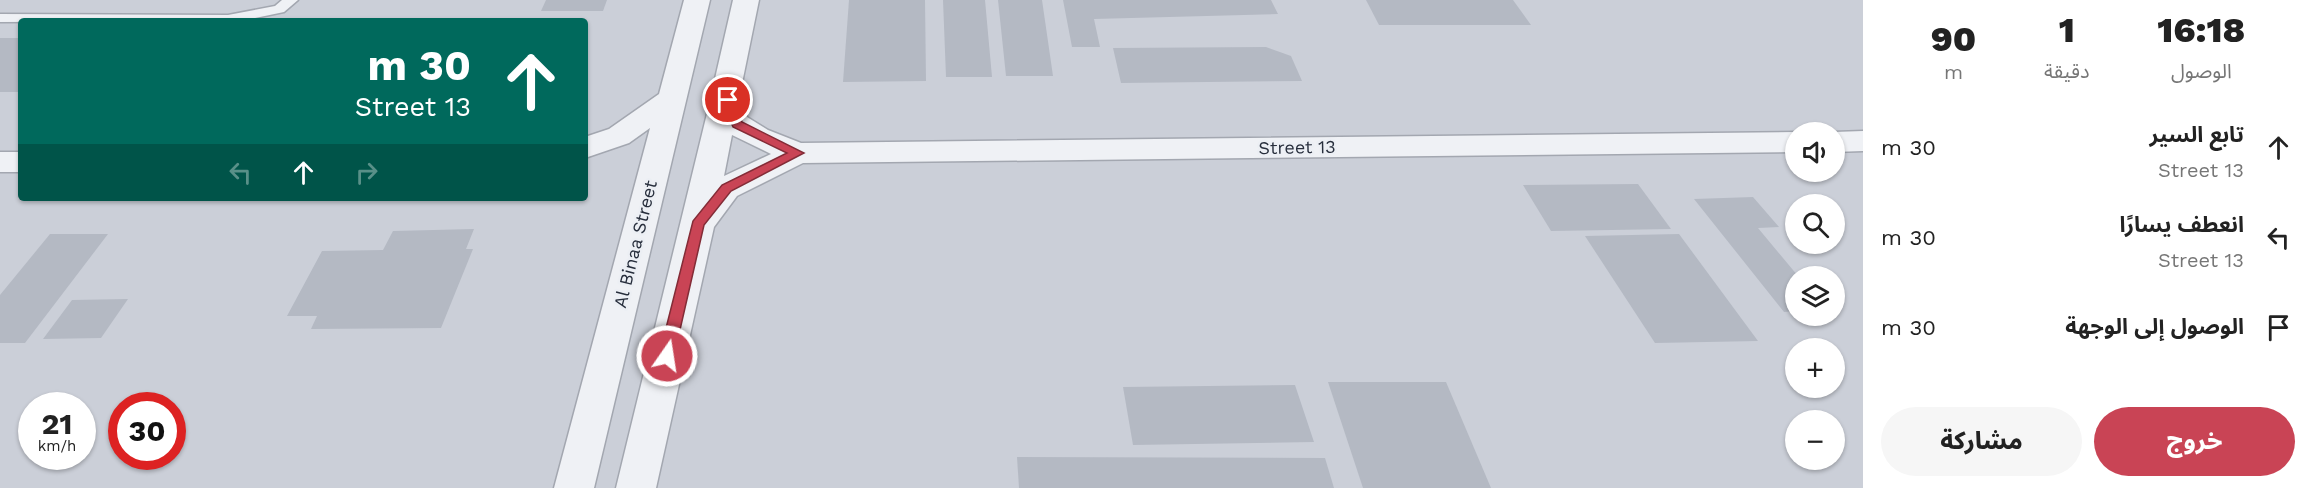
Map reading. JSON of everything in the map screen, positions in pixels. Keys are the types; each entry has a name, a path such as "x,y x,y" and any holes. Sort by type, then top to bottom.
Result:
{"street":[{"name":"Al Binaa Street","path":"574,488 697,0"},
{"path":"636,488 698,224 725,88 746,0"},
{"name":"Street 13","path":"725,88 731,112 737,124 762,138 798,153 1785,142"},
{"path":"588,147 619,136 671,99"},
{"path":"1845,142 1863,141"},
{"name":"Street 13","path":"698,224 726,188 798,153"},
{"path":"0,162 18,162"}],"lane":[{"path":"233,18 279,9 291,0"},
{"path":"0,18 18,18"}],"shaded area":[{"path":"0,0 1863,0 1863,488 0,488"}],"building":[{"path":"546,0 607,0 603,11 541,11"},
{"path":"849,0 925,0 926,81 843,82"},
{"path":"943,0 985,0 992,77 946,77"},
{"path":"998,0 1042,0 1053,76 1006,76"},
{"path":"1063,0 1271,0 1278,14 1094,19 1100,47 1072,47"},
{"path":"1366,0 1513,0 1531,25 1379,25"},
{"path":"0,38 18,38 18,92 0,92"},
{"path":"1266,47 1291,56 1302,81 1121,83 1113,48"},
{"path":"1638,184 1671,229 1551,231 1523,185"},
{"path":"1753,197 1779,227 1758,228 1790,266 1785,266 1785,312 1784,312 1694,199"},
{"path":"474,229 466,249 473,249 441,328 311,329 317,316 287,316 322,251 383,250 393,231"},
{"path":"50,234 108,234 25,343 0,343 0,295"},
{"path":"1679,234 1758,341 1655,343 1585,236"},
{"path":"128,299 101,338 43,339 72,300"},
{"path":"1328,382 1446,382 1491,488 1363,488"},
{"path":"1295,385 1314,442 1133,445 1123,387"},
{"path":"1017,457 1325,458 1334,488 1019,488"}],"route":[{"path":"667,356 698,224 726,188 763,168 798,153 762,138 737,124 728,100"}]}
